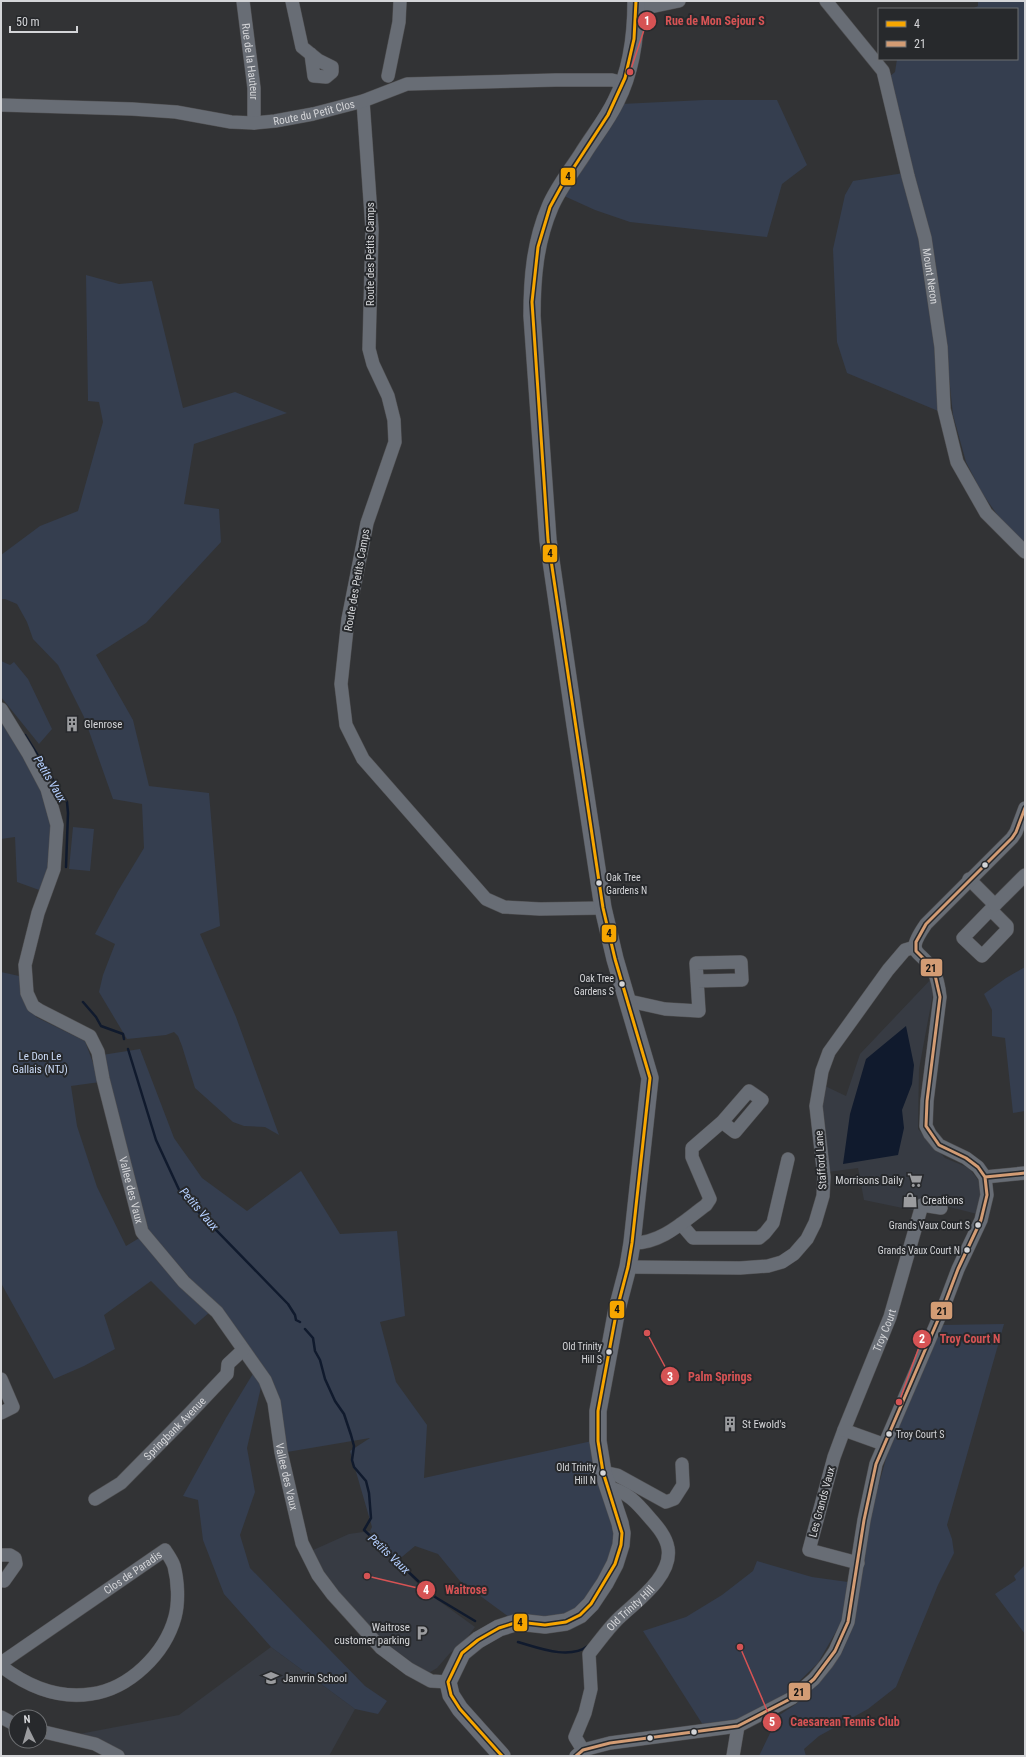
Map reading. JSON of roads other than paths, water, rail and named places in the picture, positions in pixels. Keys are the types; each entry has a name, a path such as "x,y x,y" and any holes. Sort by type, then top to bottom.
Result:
{"main road":[{"path":"502,1756 460,1709 451,1695 448,1682 462,1653 478,1640 499,1628 518,1622 545,1625 566,1622 580,1615 591,1604 615,1564 621,1545 622,1533 606,1480 598,1441 598,1411 617,1310 628,1267 632,1243 650,1078 629,1001 615,959 603,908 554,592 548,540 532,316 532,280 535,255 550,206 558,190 616,101 624,83 631,58 636,6"}],"street":[{"name":"Rue de la Hauteur","path":"243,1 254,88 254,122"},
{"path":"292,1 302,47 311,54"},
{"path":"388,76 399,22 400,1"},
{"path":"636,6 679,1"},
{"name":"Mount Neron","path":"826,1 883,71 908,176 925,238 941,347 944,409 957,462 986,513 1025,552"},
{"name":"Route du Petit Clos","path":"1,105 132,109 176,112 231,122 275,122 363,101 407,84 556,80 612,80 624,83"},
{"name":"Route des Petits Camps","path":"363,101 372,230 369,350 373,364 388,396 394,420 395,442 368,522 348,619 340,684 346,725 363,759 486,899 504,907 540,909 603,908"},
{"name":"Vallee des Vaux","path":"1,709 28,753 47,789 57,825 54,869 38,913 25,965 28,993 34,1006 39,1010 90,1036 98,1052 103,1079 142,1232 184,1282 216,1312 266,1380 274,1402 280,1452 302,1543 318,1575 333,1595 382,1648 409,1669 431,1681 448,1682"},
{"path":"579,1753 610,1743 738,1726 792,1698 814,1679 835,1651 848,1622 876,1464 958,1269 981,1220 987,1195 985,1177 978,1168 966,1158 939,1145 930,1134 926,1126 927,1101 940,997 938,982 934,971 918,954 915,947 917,937 926,924 969,879 1012,838 1016,832 1025,808"},
{"path":"969,879 993,908 1025,875"},
{"name":"Stafford Lane","path":"628,1267 740,1268 768,1266 782,1262 794,1254 807,1238 815,1223 823,1196 824,1177 816,1106 822,1071 829,1052 888,970 905,950 915,947"},
{"path":"629,1001 665,1009 699,1011 697,981"},
{"path":"632,1243 658,1239 706,1205 710,1199 692,1157 692,1148 722,1122"},
{"path":"681,1224 694,1238 758,1238 765,1233 773,1223 788,1159"},
{"path":"985,1177 1025,1173"},
{"name":"Troy Court","path":"844,1430 890,1317 922,1205 941,1208"},
{"name":"Springbank Avenue","path":"95,1499 121,1483 227,1374 228,1364 243,1350"},
{"path":"1,1379 13,1406 1,1413"},
{"path":"844,1430 884,1444"},
{"name":"Les Grands Vaux","path":"844,1430 834,1458 809,1550 858,1563"},
{"path":"606,1480 617,1475 666,1502 674,1499 683,1485 682,1464"},
{"name":"Old Trinity Hill","path":"579,1753 575,1736 585,1713 592,1689 589,1654 615,1622 659,1580 666,1568 669,1550 658,1527 640,1506 606,1480"},
{"name":"Clos de Paradis","path":"165,1550 174,1565 178,1592 175,1617 164,1641 147,1666 135,1675 112,1688 92,1694 71,1695 39,1689 16,1678 1,1664 165,1550"},
{"path":"1,1555 10,1555 15,1558 16,1564 4,1581"},
{"path":"733,1756 738,1726"},
{"path":"48,1733 95,1744 118,1756"}],"waterway":[{"name":"Petits Vaux","path":"25,735 67,802 66,867"},
{"name":"Petits Vaux","path":"83,1002 96,1017 101,1026 123,1034 124,1039"},
{"name":"Petits Vaux","path":"128,1049 156,1140 181,1194 288,1304 295,1315 296,1320 300,1322"},
{"name":"Petits Vaux","path":"305,1329 313,1338 315,1351 320,1360 325,1379 335,1401 344,1414 354,1446 352,1460 354,1467 366,1481 369,1493 371,1518 364,1530 435,1597 475,1621"},
{"name":"Petits Vaux","path":"518,1642 554,1652 572,1652 588,1646"}],"place":[{"name":"Rue de Mon Sejour S","path":"630,72"},
{"name":"Glenrose","path":"72,724"},
{"name":"Oak Tree Gardens N","path":"599,883"},
{"name":"Oak Tree Gardens S","path":"622,984"},
{"name":"Morrisons Daily","path":"915,1180"},
{"name":"Creations","path":"910,1200"},
{"name":"Grands Vaux Court S","path":"978,1225"},
{"name":"Grands Vaux Court N","path":"967,1250"},
{"name":"Palm Springs","path":"647,1333"},
{"name":"Old Trinity Hill S","path":"609,1352"},
{"name":"Troy Court N","path":"899,1402"},
{"name":"St Ewold's","path":"730,1424"},
{"name":"Troy Court S","path":"889,1434"},
{"name":"Old Trinity Hill N","path":"603,1473"},
{"name":"Waitrose","path":"367,1576"},
{"name":"Waitrose customer parking","path":"422,1633"},
{"name":"Caesarean Tennis Club","path":"740,1647"},
{"name":"Janvrin School","path":"271,1678"}],"park label":[{"name":"Le Don Le Gallais (NTJ)","path":"40,1062"}]}
